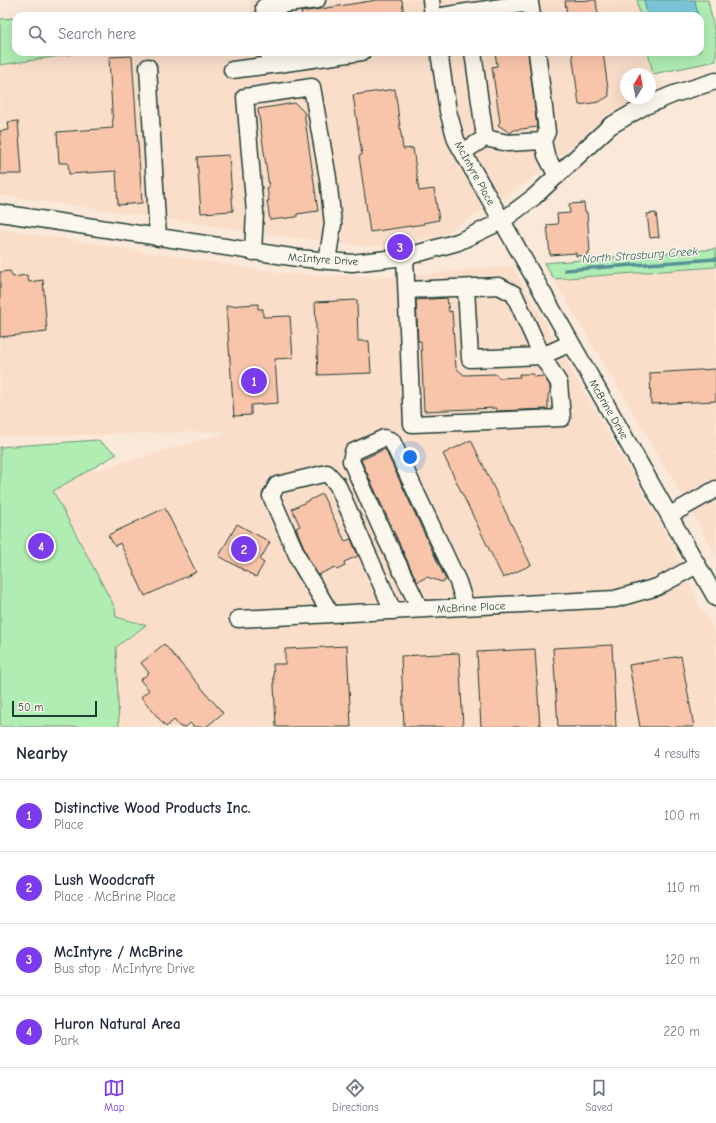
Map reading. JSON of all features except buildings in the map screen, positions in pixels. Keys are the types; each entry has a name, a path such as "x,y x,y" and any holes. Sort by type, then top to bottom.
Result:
{"street":[{"path":"264,12 264,8 317,0"},
{"path":"431,0 432,12"},
{"path":"479,12 530,3 531,12"},
{"path":"232,70 270,58 301,56"},
{"name":"McIntyre Place","path":"440,56 448,111 456,140 502,221"},
{"path":"474,56 486,138"},
{"path":"537,56 547,132 543,142 546,155 557,176"},
{"path":"148,66 158,238"},
{"name":"McIntyre Drive","path":"0,214 253,252 327,261 352,263 405,257 458,242 502,221 534,197 610,126 643,106 674,94 716,81"},
{"path":"253,252 255,212 245,97 312,87 328,178 333,224 327,261"},
{"path":"463,152 486,138 508,143 543,142"},
{"name":"McBrine Drive","path":"502,221 716,598"},
{"path":"405,257 412,424 562,418 559,383 542,356 514,294 499,286 407,290"},
{"path":"466,288 470,359 542,356 571,343"},
{"path":"420,610 384,536 351,461 353,452 384,438 392,441 458,582 466,607"},
{"path":"332,614 301,564 271,496 277,485 327,473 337,484 393,611"},
{"path":"670,515 716,489"},
{"name":"McBrine Place","path":"238,619 615,598 657,587 697,565"}],"shaded area":[{"path":"249,0 637,0 639,12 250,12"},
{"path":"0,45 12,50 12,56 649,56 651,68 620,68 620,104 627,104 529,180 441,236 371,247 290,237 0,195"},
{"path":"0,229 287,274 393,277 512,266 669,539 698,603 716,635 716,727 119,727 115,608 50,484 231,431 0,437"},
{"path":"716,267 716,555 554,279"}],"green space":[{"path":"637,0 708,0 716,39 716,61 656,73 656,68 652,68 649,56 704,56 704,12 639,12"},
{"path":"12,18 12,56 60,56 0,65 0,19"},
{"path":"716,249 716,267 554,279 544,263"},
{"path":"97,440 117,454 53,491 115,608 116,617 146,625 116,647 119,727 0,727 0,447"}],"water":[{"path":"644,0 695,0 697,12 646,12"}],"waterway":[{"name":"North Strasburg Creek","path":"565,270 716,259"}],"place":[{"name":"McIntyre / McBrine","path":"400,247"},
{"name":"Distinctive Wood Products Inc.","path":"254,381"},
{"name":"Huron Natural Area","path":"41,546"},
{"name":"Lush Woodcraft","path":"244,549"}]}
